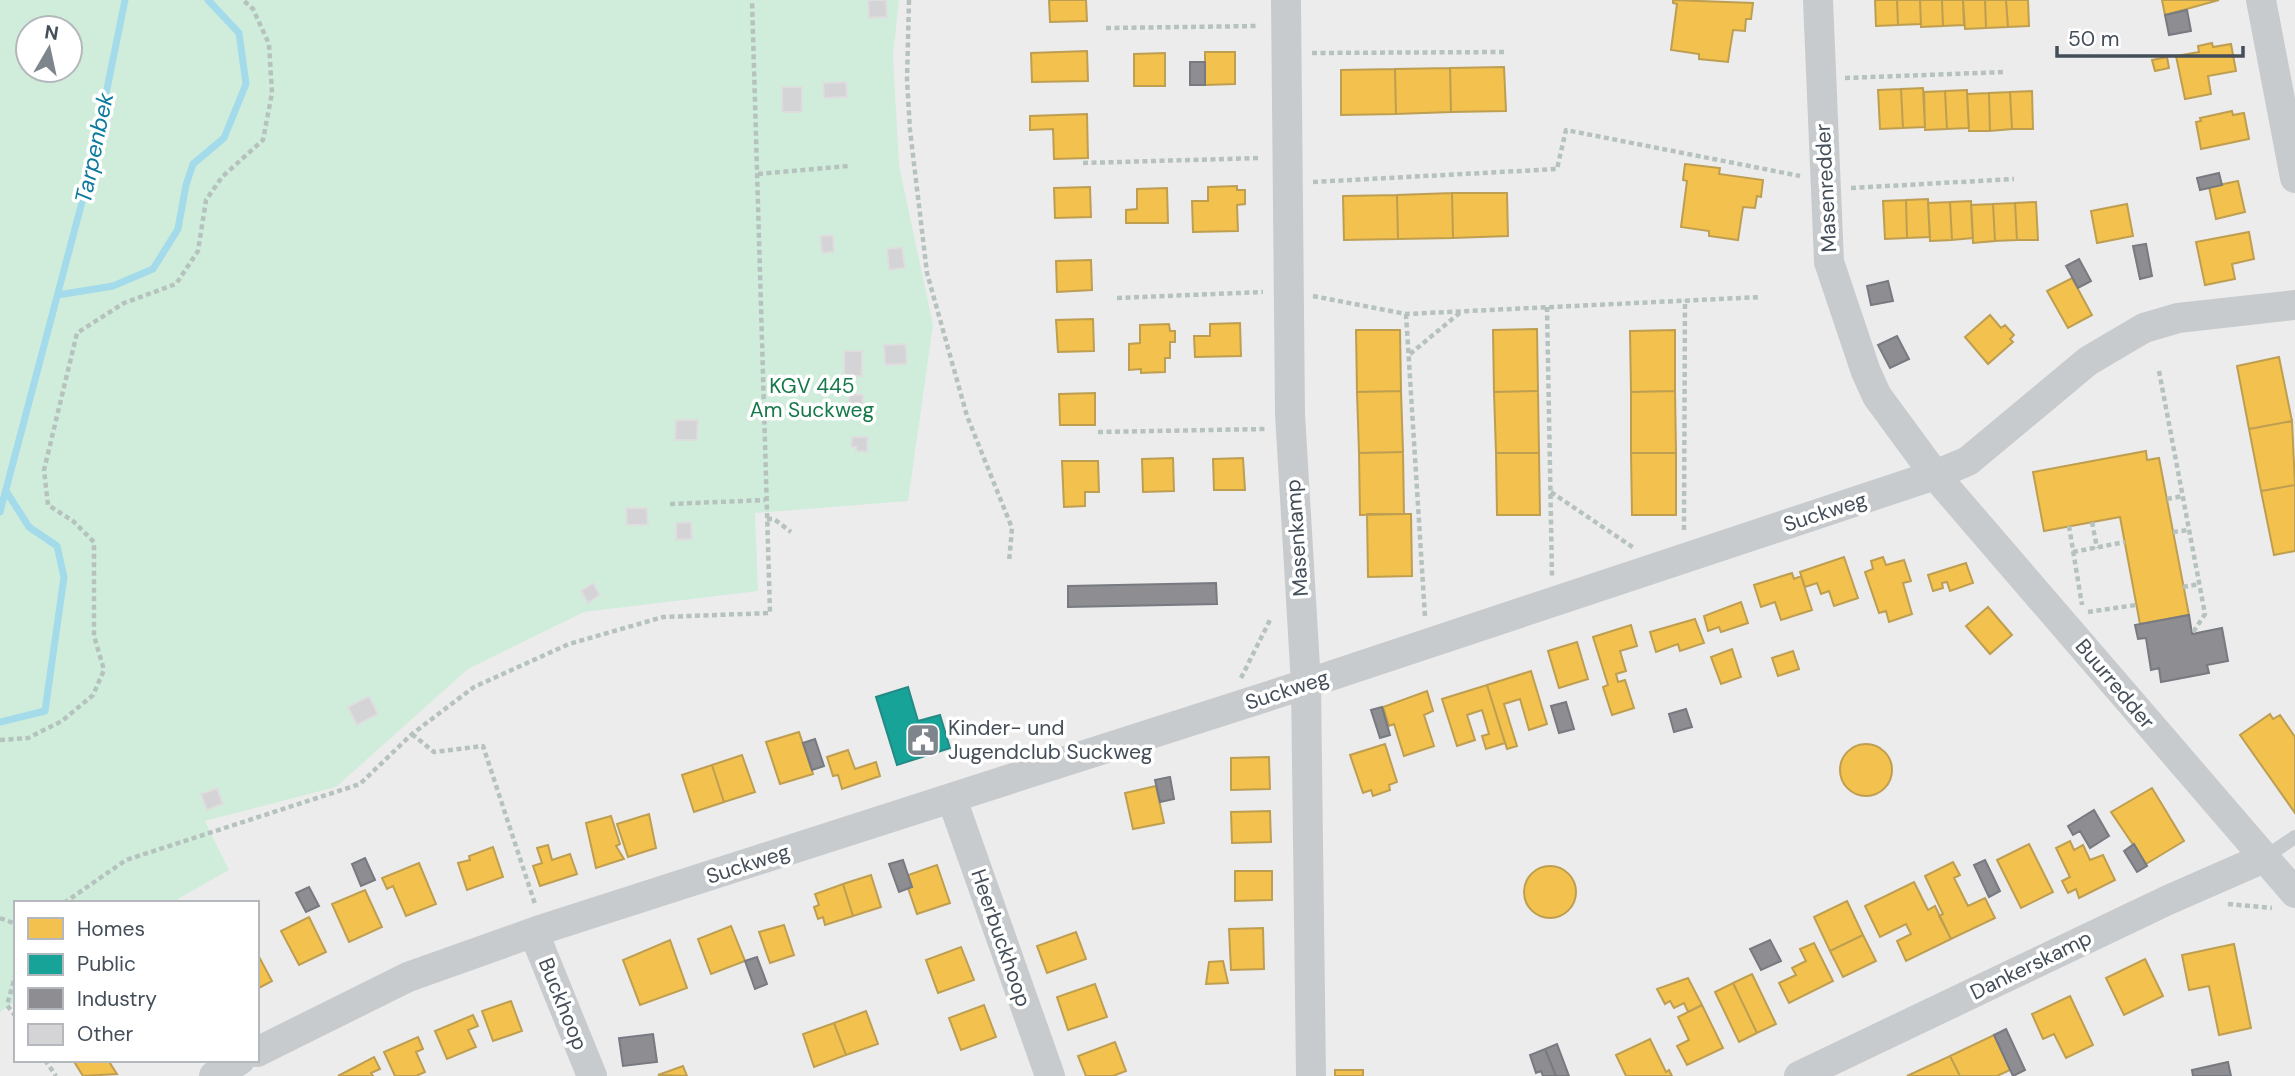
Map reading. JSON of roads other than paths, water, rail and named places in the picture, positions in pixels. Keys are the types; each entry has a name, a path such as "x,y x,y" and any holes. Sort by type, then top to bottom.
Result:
{"street":[{"name":"Masenredder","path":"1818,0 1829,262 1866,372 1903,435 1935,475"},
{"path":"2261,0 2295,178"},
{"name":"Masenkamp","path":"1286,26 1291,428 1306,684 1311,1076"},
{"name":"Suckweg","path":"259,1051 408,977 538,931 1306,684 1935,475 1968,461 2088,361 2136,332 2178,318 2295,305"},
{"name":"Buurredder","path":"1935,475 2264,859 2289,901"},
{"name":"Heerbuckhoop","path":"952,799 1050,1076"},
{"name":"Dankerskamp","path":"1799,1076 2168,900 2264,859"},
{"name":"Buckhoop","path":"538,931 592,1076"},
{"path":"214,1076 237,1062"}],"lane":[{"path":"2264,859 2295,837"}],"waterway":[{"name":"Tarpenbek","path":"0,512 91,168 125,0"},
{"name":"Tarpenbek","path":"58,295 113,286 153,269 178,229 193,164 224,138 246,84 239,33 208,0"},
{"name":"Tarpenbek","path":"0,722 45,711 64,577 57,546 29,527 6,491"}],"place":[{"name":"Kinder- und Jugendclub Suckweg","path":"923,740"}],"park label":[{"name":"KGV 445 Am Suckweg","path":"812,398"}]}
